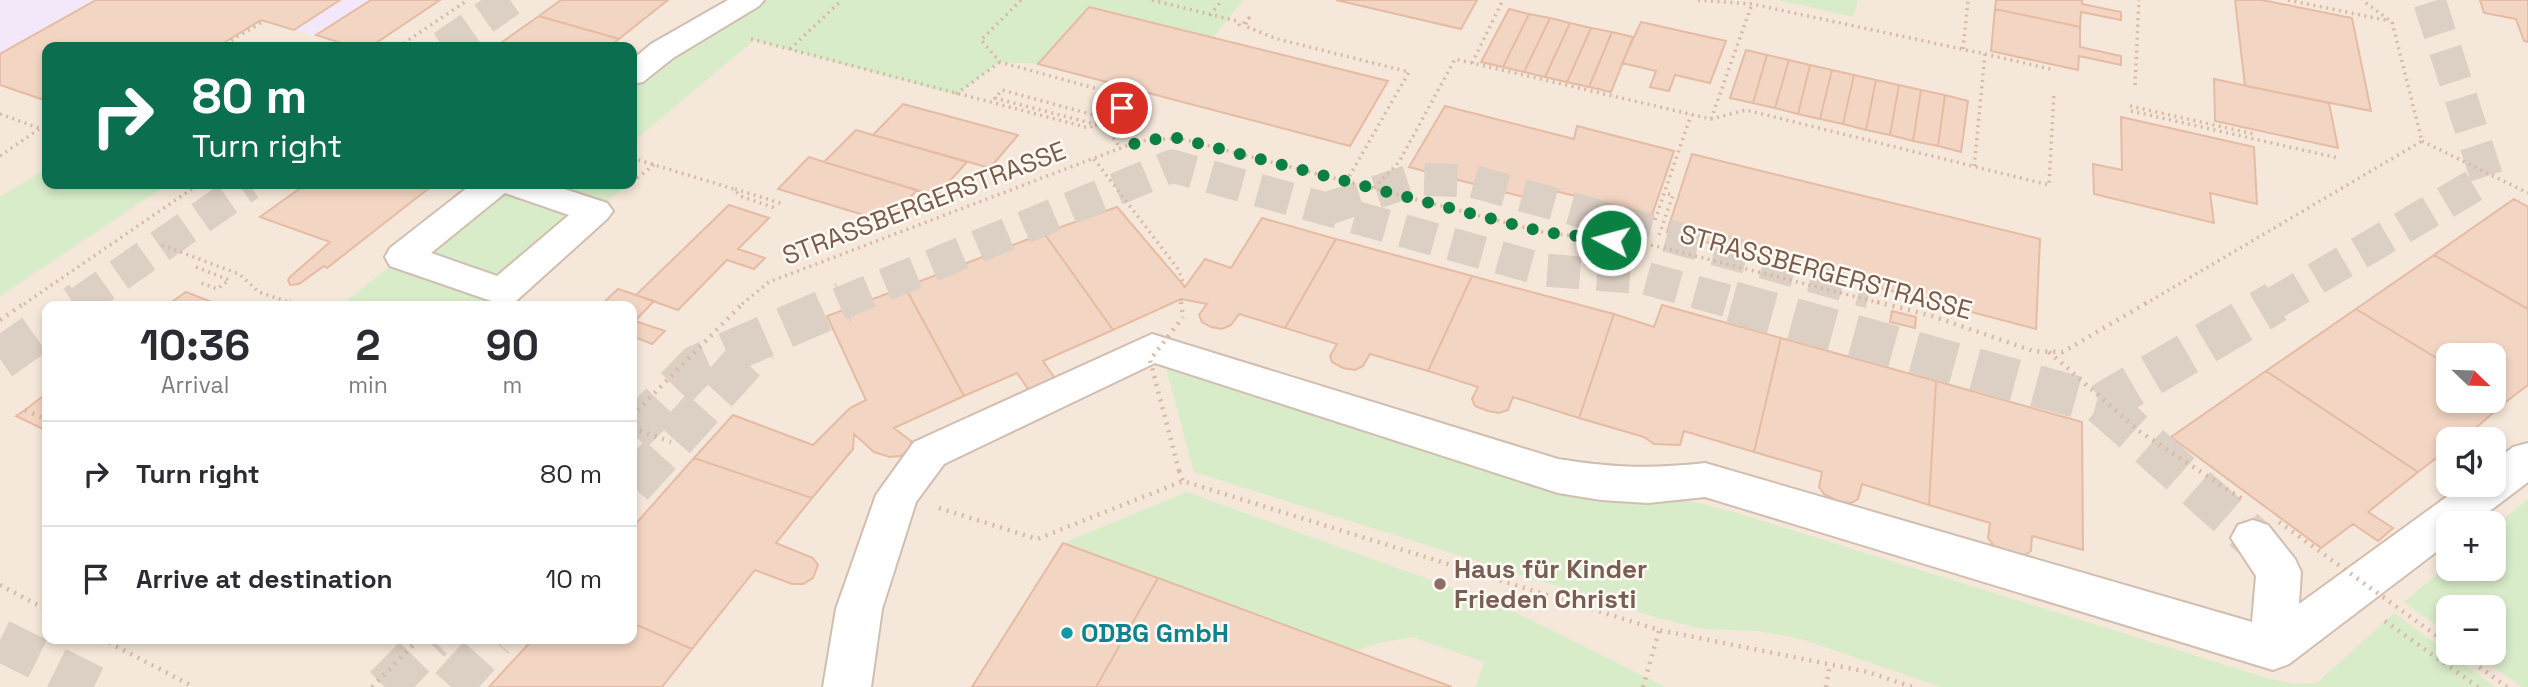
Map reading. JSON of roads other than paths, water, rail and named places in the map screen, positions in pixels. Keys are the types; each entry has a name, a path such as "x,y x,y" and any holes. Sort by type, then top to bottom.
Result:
{"lane":[{"path":"637,71 662,51 749,0"},
{"path":"488,189 403,257 503,292 595,211 528,189"},
{"path":"846,687 859,610 897,495 929,453 1152,348 1558,476 1601,483 1648,486 1705,480 2273,649"},
{"path":"2506,476 2528,459"},
{"path":"2273,649 2478,497"},
{"path":"2261,519 2279,572 2273,649"}],"tunnel":[{"path":"450,42 510,0"},
{"path":"2273,304 2487,178 2429,0"},
{"path":"839,304 1172,166 1544,270 1645,278 1739,304"},
{"path":"1329,208 1416,179 1472,181 1870,292"},
{"path":"82,301 242,189"},
{"path":"637,428 697,366 844,302"},
{"path":"1732,302 2102,404"},
{"path":"2102,404 2276,302"},
{"path":"0,359 42,330"},
{"path":"637,480 759,345"},
{"path":"2102,404 2253,538"},
{"path":"0,640 95,687"},
{"path":"385,687 427,644"},
{"path":"451,687 490,644"}],"place":[{"name":"Haus für Kinder Frieden Christi","path":"1440,584"},
{"name":"ODBG GmbH","path":"1067,633"}]}
